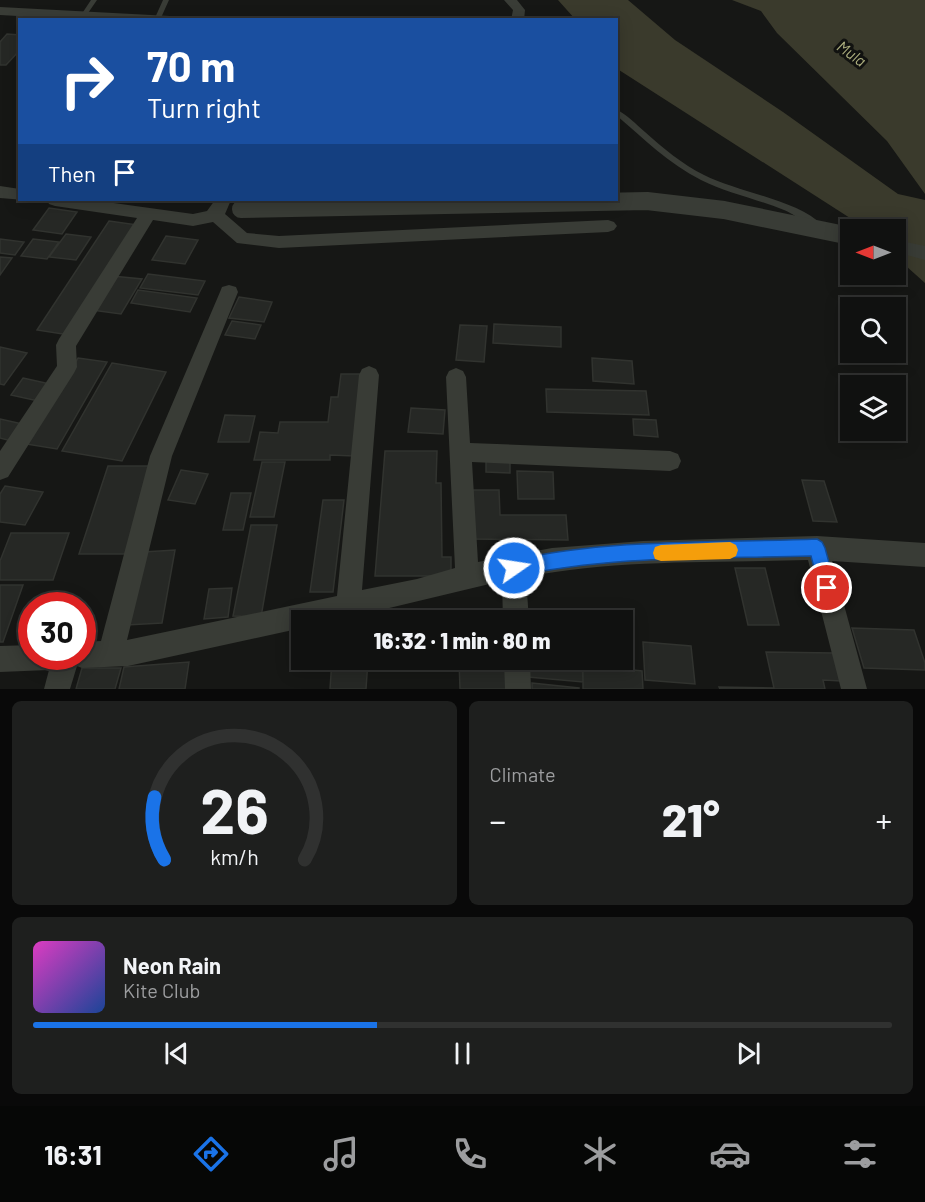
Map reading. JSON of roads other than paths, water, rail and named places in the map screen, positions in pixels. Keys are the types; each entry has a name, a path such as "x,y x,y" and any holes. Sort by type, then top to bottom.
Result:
{"street":[{"path":"510,0 519,10 517,18"},
{"path":"0,11 139,18"},
{"path":"0,192 18,195"},
{"path":"62,201 193,219 206,219 220,208 647,201 696,204 768,216 840,234"},
{"path":"220,208 243,239 279,242 608,226"},
{"path":"0,470 67,367 66,345 149,213"},
{"path":"906,248 925,253"},
{"path":"111,654 162,456 229,292"},
{"path":"348,606 369,375"},
{"path":"456,376 467,576"},
{"path":"460,452 670,461"},
{"path":"96,655 128,653 417,591 467,576 552,560 632,554 817,548 925,555"},
{"path":"817,548 854,689"},
{"path":"514,568 516,610"},
{"path":"0,659 18,658"},
{"path":"57,689 62,670"},
{"path":"518,670 518,689"}],"lane":[{"path":"84,15 94,0"},
{"path":"157,18 166,0"},
{"path":"618,113 671,157 705,179 783,205 799,212 824,230"}],"water":[{"path":"558,0 628,0 675,40 783,112 898,194 925,200 925,283 906,266 906,219 851,219 619,70 618,18 574,18"},
{"name":"Mula","path":"732,0 925,0 925,194 887,141 777,33 761,11"}]}
